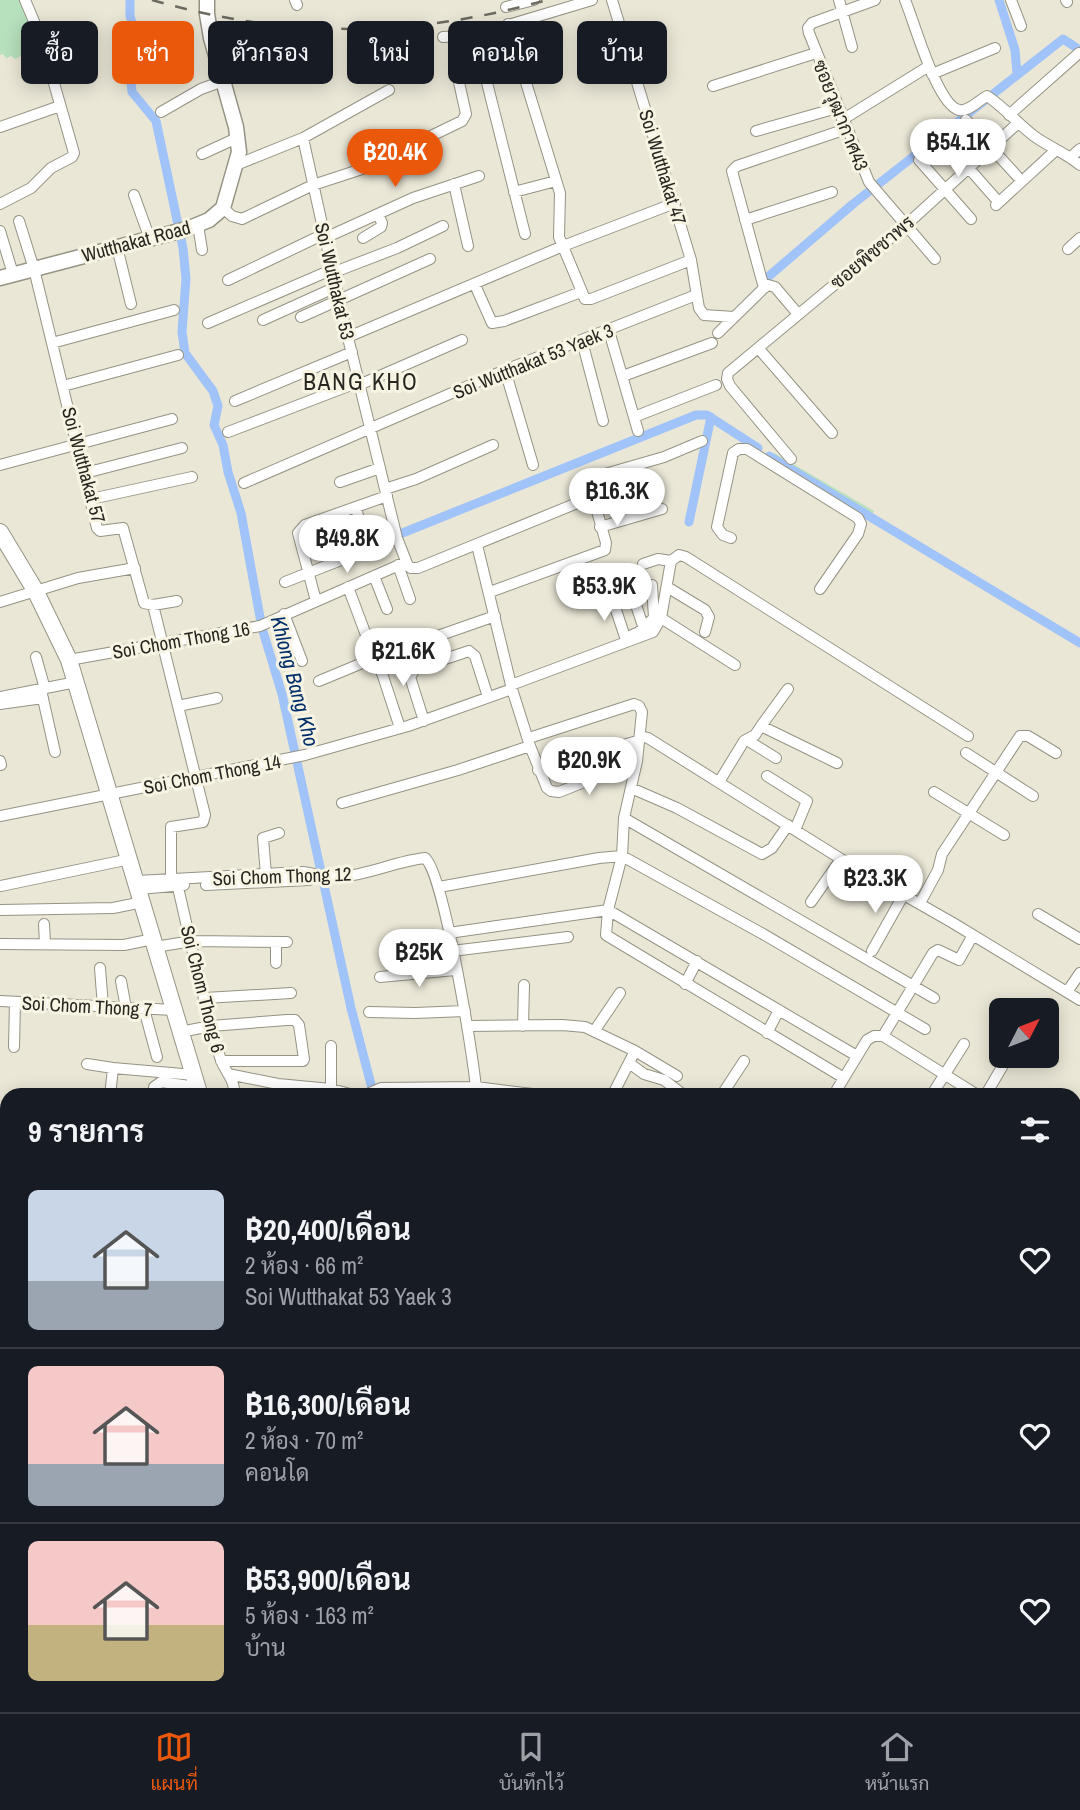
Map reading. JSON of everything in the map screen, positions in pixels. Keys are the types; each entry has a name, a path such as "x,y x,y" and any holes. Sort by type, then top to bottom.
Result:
{"main road":[{"path":"207,0 209,21"},
{"path":"223,208 236,165 239,136 224,84"},
{"name":"Wutthakat Road","path":"7,276 187,229 223,208"},
{"path":"1,536 35,590 69,660 197,1086"}],"street":[{"path":"0,204 31,188 51,168 72,157 74,153 41,38 25,0"},
{"path":"506,7 534,0"},
{"path":"518,21 592,0"},
{"name":"Soi Wutthakat 47","path":"612,0 675,203 691,260 696,295"},
{"path":"839,0 852,47"},
{"name":"ซอยวุฒากาศ43","path":"875,0 812,23 808,28 837,108 869,182 935,259"},
{"path":"905,0 930,70 946,99 957,109 967,109 989,97 1017,124 1080,165"},
{"path":"1011,0 1021,26"},
{"path":"443,37 448,37"},
{"path":"764,288 732,171 737,166 844,125 930,70 995,48"},
{"path":"713,86 816,53"},
{"path":"1009,115 1079,53"},
{"path":"161,112 215,84"},
{"path":"223,208 232,216 242,219 313,185 365,168 462,121 466,114 459,84"},
{"path":"487,84 525,234"},
{"path":"526,84 560,193 558,233 585,299 691,260"},
{"path":"236,165 303,138 389,90"},
{"path":"0,127 60,106"},
{"path":"756,131 837,108"},
{"path":"966,120 1017,176"},
{"name":"ซอยพิชชาพร","path":"772,438 730,386 727,379 733,368 905,226 1017,124"},
{"path":"202,154 239,136"},
{"name":"Soi Wutthakat 53","path":"303,138 335,287 410,599"},
{"path":"944,140 996,202 1056,150"},
{"path":"1071,157 1080,149"},
{"path":"919,160 971,219"},
{"path":"228,280 413,198 479,176"},
{"path":"514,192 556,181"},
{"path":"454,184 468,246"},
{"path":"746,220 832,192"},
{"path":"134,195 150,239"},
{"path":"348,337 563,246 675,203"},
{"path":"363,237 380,227 382,223 378,214"},
{"name":"Soi Wutthakat 57","path":"19,221 43,290 52,343 97,528 100,531 123,528 144,603 153,605"},
{"path":"208,323 332,271 397,248 443,226"},
{"path":"187,229 202,250"},
{"path":"0,231 7,276"},
{"path":"1068,249 1080,238"},
{"path":"117,247 131,304"},
{"path":"301,317 430,259"},
{"path":"475,285 492,323 505,321 581,292"},
{"path":"718,333 768,285 775,287 798,314"},
{"path":"263,320 335,287"},
{"path":"696,295 704,315 734,317"},
{"name":"Soi Wutthakat 53 Yaek 3","path":"244,483 505,370 696,295"},
{"path":"52,343 174,310"},
{"path":"609,331 638,431"},
{"path":"228,432 359,384 462,340"},
{"path":"582,341 603,421"},
{"path":"623,376 712,343"},
{"path":"758,349 832,433"},
{"path":"234,401 352,352"},
{"path":"63,386 178,355"},
{"path":"505,370 533,465"},
{"path":"634,417 716,385"},
{"path":"0,465 172,419"},
{"path":"760,457 772,438 791,459"},
{"path":"490,592 605,550 606,544 592,497 591,478 664,457 702,441"},
{"path":"316,601 299,529 356,507 493,444"},
{"path":"85,473 182,449"},
{"path":"731,538 723,535 717,527 730,460 733,453 739,449 747,449 858,518 861,524 858,534 820,589"},
{"path":"340,482 380,468"},
{"path":"91,499 192,478"},
{"path":"402,564 418,568 592,497"},
{"path":"356,507 366,551"},
{"path":"600,527 662,509"},
{"path":"285,582 397,538"},
{"path":"477,545 512,687 538,770 547,788 559,792 636,761"},
{"path":"734,665 661,618 671,561 679,555 968,736"},
{"path":"643,564 658,559 671,561"},
{"name":"Soi Chom Thong 16","path":"69,660 260,626 402,564"},
{"path":"0,602 89,576 135,568"},
{"path":"374,576 387,609"},
{"path":"616,646 625,637 639,632 654,618 652,584"},
{"path":"348,587 366,635"},
{"path":"630,587 643,626"},
{"path":"667,587 705,610 709,617 705,632"},
{"path":"177,601 153,605 195,778"},
{"path":"613,601 625,637"},
{"path":"284,614 302,661"},
{"path":"319,681 495,616"},
{"name":"Soi Chom Thong 14","path":"0,816 291,759 400,729 653,632 661,618"},
{"path":"424,721 410,677 415,669 469,651 475,656 488,697"},
{"path":"36,657 55,752"},
{"path":"377,658 400,729"},
{"path":"0,704 76,682"},
{"path":"719,782 747,740 755,735 788,689"},
{"path":"0,697 43,692"},
{"path":"178,706 217,698"},
{"path":"342,803 458,770 634,704 639,706 642,712 636,761 624,818 622,856 608,910 606,935 844,1078"},
{"path":"761,726 837,763"},
{"path":"920,903 938,870 942,854 1022,736 1028,736 1056,754"},
{"path":"538,770 648,738 841,859 920,903 1080,1000"},
{"path":"747,740 776,758"},
{"path":"966,753 1032,796"},
{"path":"631,788 677,808 762,854 772,848 791,827 807,801 767,776"},
{"name":"Soi Chom Thong 6","path":"195,778 205,819 203,822 171,827 175,881 211,1026 221,1061 234,1083 234,1088"},
{"path":"934,792 1004,835"},
{"path":"624,818 934,998"},
{"path":"266,875 262,838 279,833"},
{"path":"476,1087 469,1026 439,887 599,858 622,856 763,934 925,1030"},
{"name":"Soi Chom Thong 12","path":"0,910 113,908 140,891 175,881 302,872 337,878 378,871 425,858 432,864 439,887"},
{"path":"1,886 130,859"},
{"path":"811,902 841,859"},
{"path":"175,881 296,881 317,876"},
{"path":"872,951 904,894"},
{"path":"449,933 608,910 857,1056"},
{"path":"1038,914 1080,939"},
{"path":"44,924 45,944"},
{"path":"883,1036 935,951 959,960 973,935"},
{"path":"452,951 568,937"},
{"path":"276,942 276,962"},
{"path":"0,944 287,942"},
{"path":"685,984 697,961"},
{"path":"100,968 103,1007"},
{"path":"380,977 455,970"},
{"path":"1067,992 1080,973"},
{"path":"121,981 125,1008"},
{"path":"523,1026 524,985"},
{"path":"205,998 291,993"},
{"path":"595,1030 620,993"},
{"name":"Soi Chom Thong 7","path":"0,1002 174,1010"},
{"path":"14,1047 15,1002"},
{"path":"144,1009 158,1057"},
{"path":"767,1032 779,1010"},
{"path":"369,1012 465,1011"},
{"path":"180,1032 211,1026 295,1020 299,1025 304,1059 298,1062 221,1061"},
{"path":"469,1026 562,1025 595,1030 632,1057 677,1076"},
{"path":"838,1088 867,1040 874,1035 883,1036 966,1088"},
{"path":"936,1088 964,1044"},
{"path":"331,1045 331,1088"},
{"path":"620,1088 632,1057"},
{"path":"632,1057 644,1074 664,1080 674,1088"},
{"path":"726,1088 744,1060"},
{"path":"87,1064 197,1086"},
{"path":"111,1088 113,1068"},
{"path":"990,1088 1001,1068"},
{"path":"228,1074 278,1084 320,1088"},
{"path":"154,1088 161,1082 197,1086"},
{"path":"381,1088 484,1088"}],"green space":[{"path":"0,0 22,0 30,21 21,21 21,56 15,59 0,55"},
{"path":"774,453 874,511 869,521 770,461"}],"waterway":[{"name":"Khlong Bang Kho","path":"130,0 130,16 135,32 130,74 132,92 156,121 183,248 186,279 182,332 185,353 213,391 218,406 214,425 223,445 241,513 262,628 282,694 351,1008 372,1088"},
{"path":"999,0 1015,50 1017,73"},
{"path":"769,276 853,204 1063,39 1080,50"},
{"path":"400,534 696,415 707,415 758,448"},
{"path":"689,522 711,417"},
{"path":"769,456 1080,643"}],"railway":[{"path":"152,0 252,22 350,29 447,22 547,0"}],"district":[{"name":"BANG KHO","path":"361,381"}]}
